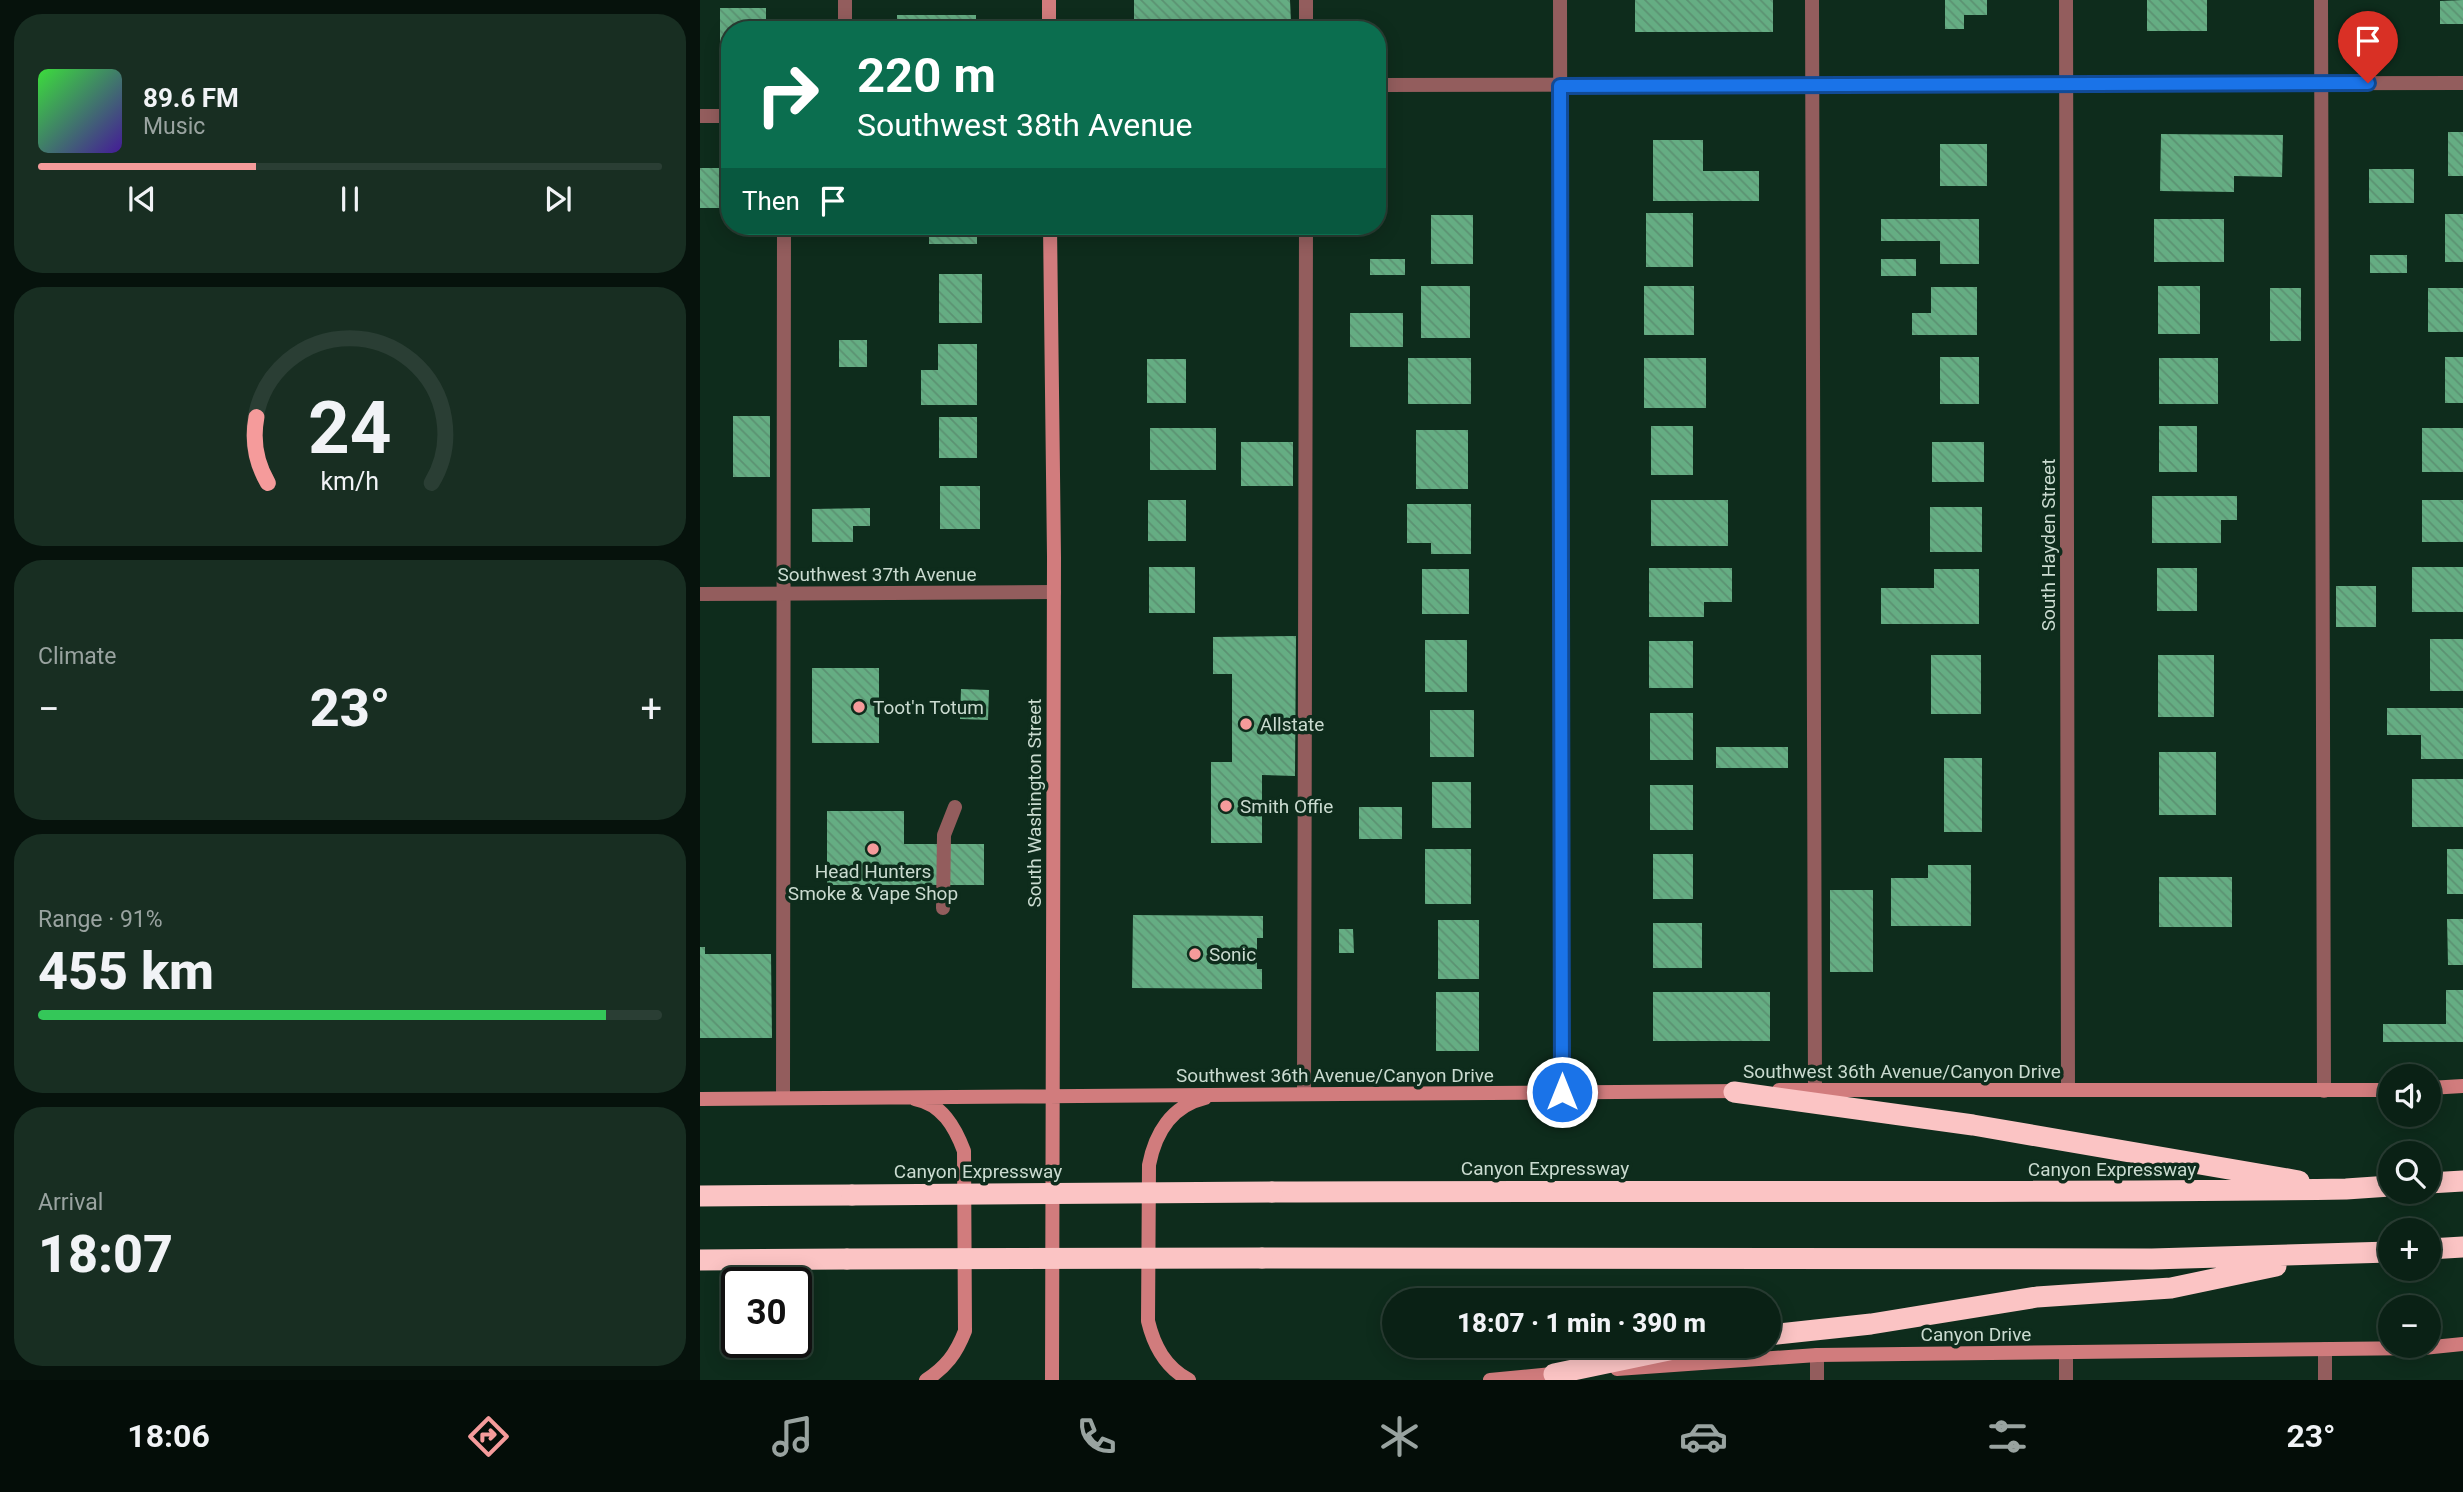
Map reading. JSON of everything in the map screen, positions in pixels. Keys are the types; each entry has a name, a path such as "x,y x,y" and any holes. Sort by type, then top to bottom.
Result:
{"highway":[{"path":"1734,1092 1824,1102 2001,1129 2346,1189"},
{"path":"2441,1182 2463,1181"},
{"name":"Canyon Expressway","path":"700,1196 1816,1189 2039,1193 2378,1187"},
{"path":"2441,1249 2463,1247"},
{"path":"700,1260 2323,1256 2378,1253"},
{"path":"1781,1334 1871,1324 2037,1297 2171,1288 2323,1256"},
{"path":"1554,1377 1636,1358"}],"main road":[{"path":"1049,0 1049,21"},
{"name":"South Washington Street","path":"1050,235 1054,592 1052,1380"},
{"path":"2441,1087 2463,1086"},
{"name":"Southwest 36th Avenue/Canyon Drive","path":"700,1099 1815,1090 2378,1090"},
{"path":"1189,1380 1165,1361 1153,1342 1148,1321 1149,1165 1153,1144 1163,1126 1177,1111 1196,1100 1216,1095"},
{"path":"898,1097 921,1100 941,1112 956,1129 964,1151 965,1331 957,1352 944,1368 926,1380"},
{"name":"Canyon Drive","path":"1490,1380 1817,1354 2325,1349 2463,1344"}],"street":[{"path":"845,0 845,21"},
{"path":"1306,0 1306,21"},
{"path":"1560,0 1562,1092"},
{"path":"1812,0 1815,1090"},
{"name":"South Hayden Street","path":"2066,0 2068,1089"},
{"path":"2321,0 2324,1091"},
{"path":"1386,85 2463,83"},
{"path":"700,116 721,116"},
{"path":"783,1098 784,235"},
{"path":"1304,1094 1306,235"},
{"name":"Southwest 37th Avenue","path":"700,594 1054,592"},
{"path":"943,908 944,835 955,807"},
{"path":"2325,1349 2325,1380"},
{"path":"2066,1353 2066,1380"},
{"path":"1817,1354 1817,1380"}],"building":[{"path":"1134,0 1290,0 1291,21 1134,21"},
{"path":"1635,0 1773,0 1773,32 1635,32"},
{"path":"1945,0 1987,0 1987,15 1964,15 1964,29 1945,29"},
{"path":"2147,0 2207,0 2207,31 2147,31"},
{"path":"2463,0 2463,24 2440,24 2440,1"},
{"path":"720,8 766,8 766,21 721,21 720,67"},
{"path":"897,15 976,15 976,21 897,21"},
{"path":"2448,132 2463,132 2463,176 2448,176"},
{"path":"2161,134 2283,135 2282,177 2234,176 2234,192 2160,191"},
{"path":"1653,140 1703,140 1703,171 1759,171 1759,201 1653,201"},
{"path":"1940,144 1987,144 1987,186 1940,186"},
{"path":"700,168 721,168 721,208 700,208"},
{"path":"2369,169 2414,169 2414,203 2369,203"},
{"path":"1646,213 1693,213 1693,267 1646,267"},
{"path":"2445,214 2463,214 2463,262 2445,262"},
{"path":"1431,215 1473,215 1473,264 1431,264"},
{"path":"1881,219 1979,219 1979,264 1940,264 1940,241 1881,241"},
{"path":"2154,219 2224,219 2224,262 2154,262"},
{"path":"929,235 977,235 977,244 929,244"},
{"path":"2370,255 2407,255 2407,273 2370,273"},
{"path":"1370,259 1405,259 1405,275 1370,275"},
{"path":"1881,259 1916,259 1916,276 1881,276"},
{"path":"939,274 982,274 982,323 939,323"},
{"path":"1421,286 1470,286 1470,338 1421,338"},
{"path":"1644,286 1694,286 1694,335 1644,335"},
{"path":"2158,286 2200,286 2200,334 2158,334"},
{"path":"1931,287 1977,287 1977,335 1912,335 1912,313 1931,313"},
{"path":"2270,288 2301,288 2301,341 2270,341"},
{"path":"2428,288 2463,288 2463,332 2428,332"},
{"path":"1350,313 1403,313 1403,347 1350,347"},
{"path":"839,340 867,340 867,367 839,367"},
{"path":"938,344 977,344 977,405 921,405 921,370 938,370"},
{"path":"1940,357 1979,357 1979,404 1940,404"},
{"path":"2445,357 2463,357 2463,403 2445,403"},
{"path":"1408,358 1471,358 1471,404 1408,404"},
{"path":"1644,358 1706,358 1706,408 1644,408"},
{"path":"2159,358 2218,358 2218,404 2159,404"},
{"path":"1147,359 1186,359 1186,403 1147,403"},
{"path":"733,416 770,416 770,477 733,477"},
{"path":"939,417 977,417 977,458 939,458"},
{"path":"1651,426 1693,426 1693,475 1651,475"},
{"path":"2159,426 2197,426 2197,472 2159,472"},
{"path":"1150,428 1216,428 1216,470 1150,470"},
{"path":"2422,428 2463,428 2463,472 2422,472"},
{"path":"1416,430 1468,430 1468,489 1416,489"},
{"path":"1241,442 1293,442 1293,486 1241,486"},
{"path":"1932,442 1984,442 1984,482 1932,482"},
{"path":"940,486 980,486 980,529 940,529"},
{"path":"2152,496 2237,496 2237,520 2221,520 2221,543 2152,543"},
{"path":"1148,500 1186,500 1186,541 1148,541"},
{"path":"1651,500 1728,500 1728,546 1651,546"},
{"path":"2422,500 2463,500 2463,542 2422,542"},
{"path":"1407,504 1471,504 1471,554 1431,554 1431,543 1407,543"},
{"path":"1930,507 1982,507 1982,552 1930,552"},
{"path":"870,508 870,526 853,526 853,542 812,542 812,509"},
{"path":"1149,567 1195,567 1195,613 1149,613"},
{"path":"2412,567 2463,567 2463,612 2412,612"},
{"path":"1649,568 1732,568 1732,602 1704,602 1704,617 1649,617"},
{"path":"2157,568 2197,568 2197,611 2157,611"},
{"path":"1422,569 1469,569 1469,614 1422,614"},
{"path":"1934,569 1979,569 1979,624 1881,624 1881,588 1934,588"},
{"path":"2336,586 2376,586 2376,627 2336,627"},
{"path":"1296,636 1295,776 1262,775 1262,843 1211,843 1211,762 1232,762 1232,674 1213,674 1213,637"},
{"path":"2430,639 2463,639 2463,691 2430,691"},
{"path":"1425,640 1467,640 1467,692 1425,692"},
{"path":"1649,641 1693,641 1693,688 1649,688"},
{"path":"1931,655 1981,655 1981,714 1931,714"},
{"path":"2158,655 2214,655 2214,717 2158,717"},
{"path":"812,668 879,668 879,743 812,743"},
{"path":"961,689 989,690 988,720 960,719"},
{"path":"2387,708 2463,708 2463,759 2421,759 2421,735 2387,735"},
{"path":"1430,710 1474,710 1474,757 1430,757"},
{"path":"1650,713 1693,713 1693,760 1650,760"},
{"path":"1716,747 1788,747 1788,768 1716,768"},
{"path":"2159,752 2216,752 2216,815 2159,815"},
{"path":"1944,758 1982,758 1982,832 1944,832"},
{"path":"2412,779 2463,779 2463,827 2412,827"},
{"path":"1432,782 1471,782 1471,828 1432,828"},
{"path":"1650,785 1693,785 1693,830 1650,830"},
{"path":"1359,807 1402,807 1402,839 1359,839"},
{"path":"827,811 904,811 904,844 984,844 984,885 827,885"},
{"path":"1425,849 1471,849 1471,904 1425,904"},
{"path":"2447,849 2463,849 2463,894 2447,894"},
{"path":"1653,854 1693,854 1693,899 1653,899"},
{"path":"1928,865 1971,865 1971,926 1891,926 1891,878 1928,878"},
{"path":"2159,877 2232,877 2232,927 2159,927"},
{"path":"1830,890 1873,890 1873,972 1830,972"},
{"name":"Sonic","path":"1133,915 1263,916 1263,938 1257,938 1257,969 1262,969 1262,989 1132,988"},
{"path":"2447,919 2463,919 2463,965 2448,965"},
{"path":"1438,920 1479,920 1479,979 1438,979"},
{"path":"1653,923 1702,923 1702,968 1653,968"},
{"path":"1339,929 1353,929 1354,953 1339,953"},
{"path":"700,947 705,947 705,954 771,954 772,1038 700,1038"},
{"path":"2446,990 2463,990 2463,1042 2383,1042 2383,1024 2446,1024"},
{"path":"1436,992 1479,992 1479,1051 1436,1051"},
{"path":"1653,992 1770,992 1770,1041 1653,1041"}],"place":[{"name":"Toot'n Totum","path":"859,707"},
{"name":"Allstate","path":"1246,724"},
{"name":"Smith Offie","path":"1226,806"},
{"name":"Head Hunters Smoke & Vape Shop","path":"873,849"},
{"name":"Sonic","path":"1195,954"}],"route":[{"path":"1562,1092 1560,86 2368,83"}]}
